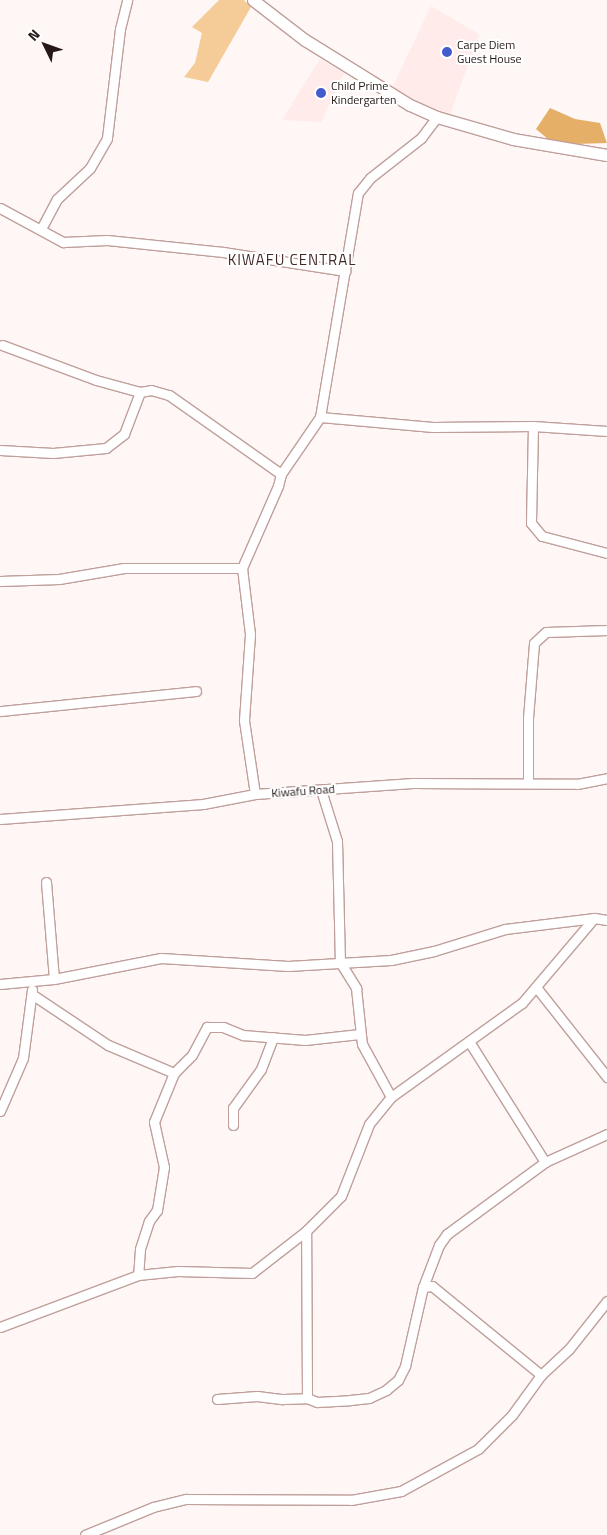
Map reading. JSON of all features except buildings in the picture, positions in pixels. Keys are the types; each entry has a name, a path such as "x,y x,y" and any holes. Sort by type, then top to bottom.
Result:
{"street":[{"path":"41,229 57,200 90,168 107,138 120,29 127,0"},
{"path":"253,0 305,40 364,78 437,117 513,139 607,155"},
{"path":"255,794 244,720 250,634 242,568 278,486 280,474 320,416 362,186 421,138 437,117"},
{"path":"0,208 63,242 107,240 224,252 346,271"},
{"path":"2,345 25,356 140,392 151,390 169,395 280,474"},
{"path":"0,450 53,452 106,448 124,434 140,392"},
{"path":"320,416 433,427 533,426 607,431"},
{"path":"533,426 531,523 542,536 607,553"},
{"path":"0,581 59,579 124,568 242,568"},
{"path":"528,782 528,718 534,643 546,632 607,630"},
{"path":"0,711 196,691"},
{"name":"Kiwafu Road","path":"0,819 203,804 255,794 413,783 528,782 577,784 607,778"},
{"path":"321,790 337,841 340,962 356,988 360,1034 370,1063 391,1097"},
{"path":"46,882 54,978"},
{"path":"0,1327 138,1275 178,1271 252,1273 306,1231 341,1196 369,1124 391,1097 470,1043 522,1003 594,918"},
{"path":"0,984 30,982 161,958 288,966 391,960 434,951 506,929 594,918 607,920"},
{"path":"0,1111 23,1058 33,995 30,982"},
{"path":"536,987 607,1077"},
{"path":"33,995 108,1045 174,1073"},
{"path":"138,1275 140,1249 149,1221 157,1210 164,1167 154,1122 174,1073 192,1055 207,1027 223,1027 243,1035 305,1040 360,1034"},
{"path":"233,1125 233,1108 261,1069 273,1037"},
{"path":"470,1043 545,1162"},
{"path":"217,1399 257,1396 283,1399 307,1398 317,1402 369,1398 386,1390 398,1380 405,1366 423,1287 439,1245 447,1234 545,1162 607,1134"},
{"path":"306,1231 307,1398"},
{"path":"423,1287 432,1286 541,1375"},
{"path":"85,1535 106,1531 153,1507 186,1499 351,1500 390,1495 459,1462 478,1449 512,1415 541,1375 568,1349 607,1301"}],"shaded area":[{"path":"219,0 244,0 251,7 208,82 184,77 195,63 202,33 192,27"},
{"path":"431,6 479,34 450,115 418,104 392,88"},
{"path":"320,59 344,73 321,122 282,120"},
{"path":"550,108 575,119 600,123 607,143 576,144 549,140 536,129"}],"place":[{"name":"Carpe Diem Guest House","path":"447,52"},
{"name":"Child Prime Kindergarten","path":"321,93"}],"district":[{"name":"KIWAFU CENTRAL","path":"292,260"}]}
